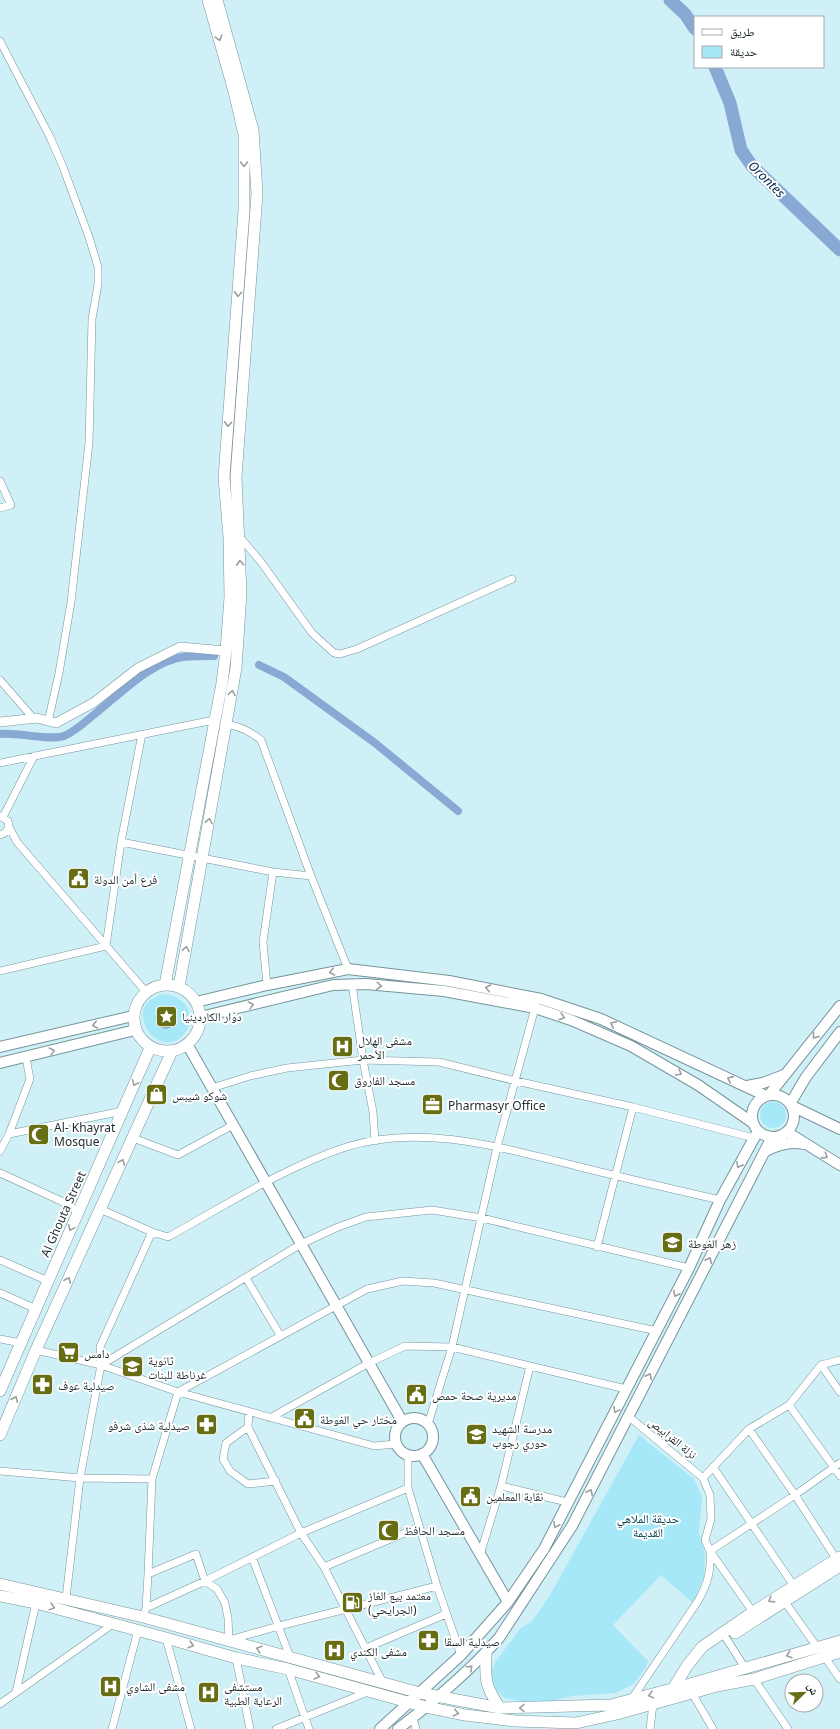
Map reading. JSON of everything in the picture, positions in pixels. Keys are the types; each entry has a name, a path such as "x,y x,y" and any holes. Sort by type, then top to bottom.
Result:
{"main road":[{"path":"166,985 226,652 230,597 229,537 224,477 244,211 244,135 235,95 208,0"},
{"path":"179,987 227,724 238,647 241,593 236,477 257,194 253,130 217,0"},
{"path":"196,1002 267,985 348,969 449,981 541,999 601,1019 767,1095 781,1096 791,1105 840,1129"},
{"path":"200,1017 334,985 352,984 444,991 535,1008 571,1020 631,1046 698,1085 755,1131 772,1137 782,1135 787,1132 794,1120 791,1105 810,1072 840,1032"},
{"path":"166,985 179,987 188,993 196,1002 200,1017 197,1032 187,1044 172,1051 150,1048 139,1037 135,1030 133,1016 135,1007 139,999 146,992 155,987 166,985"},
{"path":"380,1729 461,1655 508,1602 544,1549 689,1268 720,1200 755,1131 752,1115 754,1107 758,1100 767,1095 785,1074 840,1006"},
{"path":"0,1047 133,1016"},
{"path":"0,1063 26,1058 135,1030"},
{"path":"187,1044 402,1421"},
{"name":"Al Ghouta Street","path":"0,1392 150,1048"},
{"path":"0,1435 36,1350 172,1051"},
{"path":"747,1086 763,1083 785,1074"},
{"path":"787,1132 840,1166"},
{"path":"398,1729 438,1697 486,1653 499,1638 572,1526 772,1137"},
{"path":"764,1152 790,1143 809,1145"},
{"path":"418,1418 428,1424 433,1435 432,1441 430,1446 422,1454 408,1455 398,1449 395,1431 402,1421 418,1418"},
{"path":"422,1454 508,1602"},
{"path":"679,1693 702,1647 794,1586 839,1563"},
{"path":"679,1693 697,1662 708,1651 726,1638 785,1602 839,1563"},
{"path":"0,1584 144,1613 230,1640 420,1693 500,1708 611,1705 631,1700 754,1679 840,1652"},
{"path":"0,1596 36,1603 236,1658 288,1669 426,1707 465,1715 578,1726 653,1704 745,1668 840,1640"},
{"path":"486,1653 486,1683 489,1692 500,1708"}],"street":[{"path":"0,41 50,137 90,238 98,267 98,284 92,320 89,443 71,602 59,673 48,722"},
{"path":"0,481 11,505 0,508"},
{"path":"239,536 261,562 312,633 334,653 340,654 358,649 512,580"},
{"path":"0,722 34,719 56,724 93,703 138,668 180,647 226,652"},
{"path":"0,680 34,719"},
{"path":"0,763 214,720"},
{"path":"227,724 241,727 253,733 261,740 311,876 348,969"},
{"path":"106,946 121,842 142,734"},
{"path":"34,756 2,816 8,821 17,842 146,992"},
{"path":"0,835 6,832 9,826"},
{"path":"0,835 17,842"},
{"path":"121,842 273,872 311,876"},
{"path":"267,985 263,942 273,872"},
{"path":"0,971 106,946"},
{"path":"352,984 372,1112 375,1141"},
{"path":"428,1424 452,1346 466,1290 497,1147 535,1008"},
{"path":"0,1151 9,1134 30,1079 26,1058"},
{"path":"212,1088 250,1076 287,1068 363,1060 439,1062 633,1107 755,1131"},
{"path":"597,1247 633,1107"},
{"path":"9,1134 123,1110"},
{"path":"133,1138 178,1155 233,1125"},
{"path":"100,1208 152,1232 168,1237 266,1182 293,1169 347,1147 375,1141 407,1138 439,1139 497,1147 720,1200"},
{"path":"0,1173 61,1201 79,1212"},
{"path":"102,1366 301,1244 338,1227 366,1217 432,1210 482,1218 689,1268"},
{"path":"66,1598 80,1478 102,1366 100,1347 152,1232"},
{"path":"0,1260 48,1281"},
{"path":"246,1278 280,1336"},
{"path":"144,1613 148,1574 152,1478 178,1392 336,1305 367,1289 403,1281 434,1283 657,1331"},
{"path":"0,1293 36,1309"},
{"path":"0,1339 21,1343"},
{"path":"270,1418 369,1363 405,1346 452,1346 626,1389"},
{"path":"36,1350 102,1366 178,1392 374,1446 396,1444"},
{"path":"753,1612 710,1551 705,1540 711,1519 710,1495 703,1478 749,1429 789,1405 821,1365 840,1360"},
{"path":"821,1365 840,1392"},
{"path":"480,1555 501,1486 530,1366"},
{"path":"789,1405 837,1465 840,1476"},
{"path":"250,1412 248,1426 301,1533 324,1567 383,1683"},
{"name":"نزلة القرابيص","path":"628,1416 703,1478"},
{"path":"248,1426 226,1443 223,1459 230,1471 248,1484 276,1481"},
{"path":"749,1429 796,1495 839,1563"},
{"path":"408,1455 408,1488 436,1586 461,1655"},
{"path":"710,1551 796,1495 837,1465"},
{"path":"713,1467 794,1586"},
{"path":"0,1471 80,1478 152,1478"},
{"path":"501,1486 567,1502"},
{"path":"144,1613 301,1533 408,1488"},
{"path":"324,1567 419,1527"},
{"path":"631,1700 706,1587 711,1569 710,1551"},
{"path":"148,1574 196,1554 205,1581 217,1589 225,1603 230,1640 436,1586"},
{"path":"252,1557 290,1657"},
{"path":"785,1602 817,1647"},
{"path":"16,1692 36,1603"},
{"path":"366,1648 446,1614"},
{"path":"0,1704 113,1624"},
{"path":"112,1729 138,1630"},
{"path":"166,1638 190,1729"},
{"path":"726,1638 745,1668"},
{"path":"824,1656 840,1679"},
{"path":"236,1658 250,1729"},
{"path":"288,1669 309,1729"},
{"path":"754,1679 788,1729"},
{"path":"276,1729 372,1691"},
{"path":"679,1693 713,1729"},
{"path":"650,1729 653,1704"},
{"path":"413,1717 416,1729"}],"green space":[{"name":"دوّار الكاردينيا","path":"165,994 172,995 183,1002 187,1007 190,1018 189,1025 186,1031 176,1040 166,1042 156,1038 148,1030 143,1020 144,1009 151,1000","holes":["161,1010 176,1016 175,1022 170,1027 157,1015"]},
{"path":"773,1102 783,1105 786,1115 783,1125 773,1128 763,1125 760,1115 763,1105"},
{"name":"حديقة الملاهي القديمة","path":"639,1435 694,1479 702,1497 699,1533 705,1554 704,1577 693,1603 661,1575 613,1625 648,1661 646,1667 634,1684 615,1693 573,1696 550,1701 528,1702 504,1698 495,1688 490,1674 496,1661 520,1629 532,1621 549,1597"}],"shaded area":[{"path":"166,1008 173,1011 176,1018 173,1025 166,1028 159,1025 156,1018 159,1011"}],"waterway":[{"name":"Orontes","path":"670,0 685,14 694,28"},
{"name":"Orontes","path":"715,68 730,103 741,150 752,166 840,250"},
{"path":"0,734 16,734 51,738 64,736 81,726 148,671 171,660 183,657 214,656"},
{"path":"259,665 284,677 375,743 458,811"}],"place":[{"name":"فرع أمن الدولة","path":"78,879"},
{"name":"دوّار الكاردينيا","path":"167,1016"},
{"name":"مشفى الهلال الأحمر","path":"343,1047"},
{"name":"مسجد الفاروق","path":"339,1080"},
{"name":"شوكو شيبس","path":"157,1095"},
{"name":"Pharmasyr Office","path":"432,1105"},
{"name":"Al- Khayrat Mosque","path":"38,1134"},
{"name":"زهر الغوطة","path":"673,1243"},
{"name":"دامس","path":"69,1353"},
{"name":"ثانوية غرناطة للبنات","path":"133,1367"},
{"name":"صيدلية عوف","path":"42,1385"},
{"name":"مديرية صحة حمص","path":"417,1395"},
{"name":"مختار حي الغوطة","path":"304,1419"},
{"name":"صيدلية شذى شرفو","path":"206,1425"},
{"name":"مدرسة الشهيد حوري رجوب","path":"476,1435"},
{"name":"نقابة المعلمين","path":"471,1496"},
{"name":"مسجد الحافظ","path":"389,1530"},
{"name":"معتمد بيع الغاز (الجرايحي)","path":"352,1602"},
{"name":"صيدلية السقا","path":"429,1641"},
{"name":"مشفى الكندي","path":"334,1651"},
{"name":"مشفى الشاوي","path":"110,1686"},
{"name":"مستشفى الرعاية الطبية","path":"209,1693"}]}
